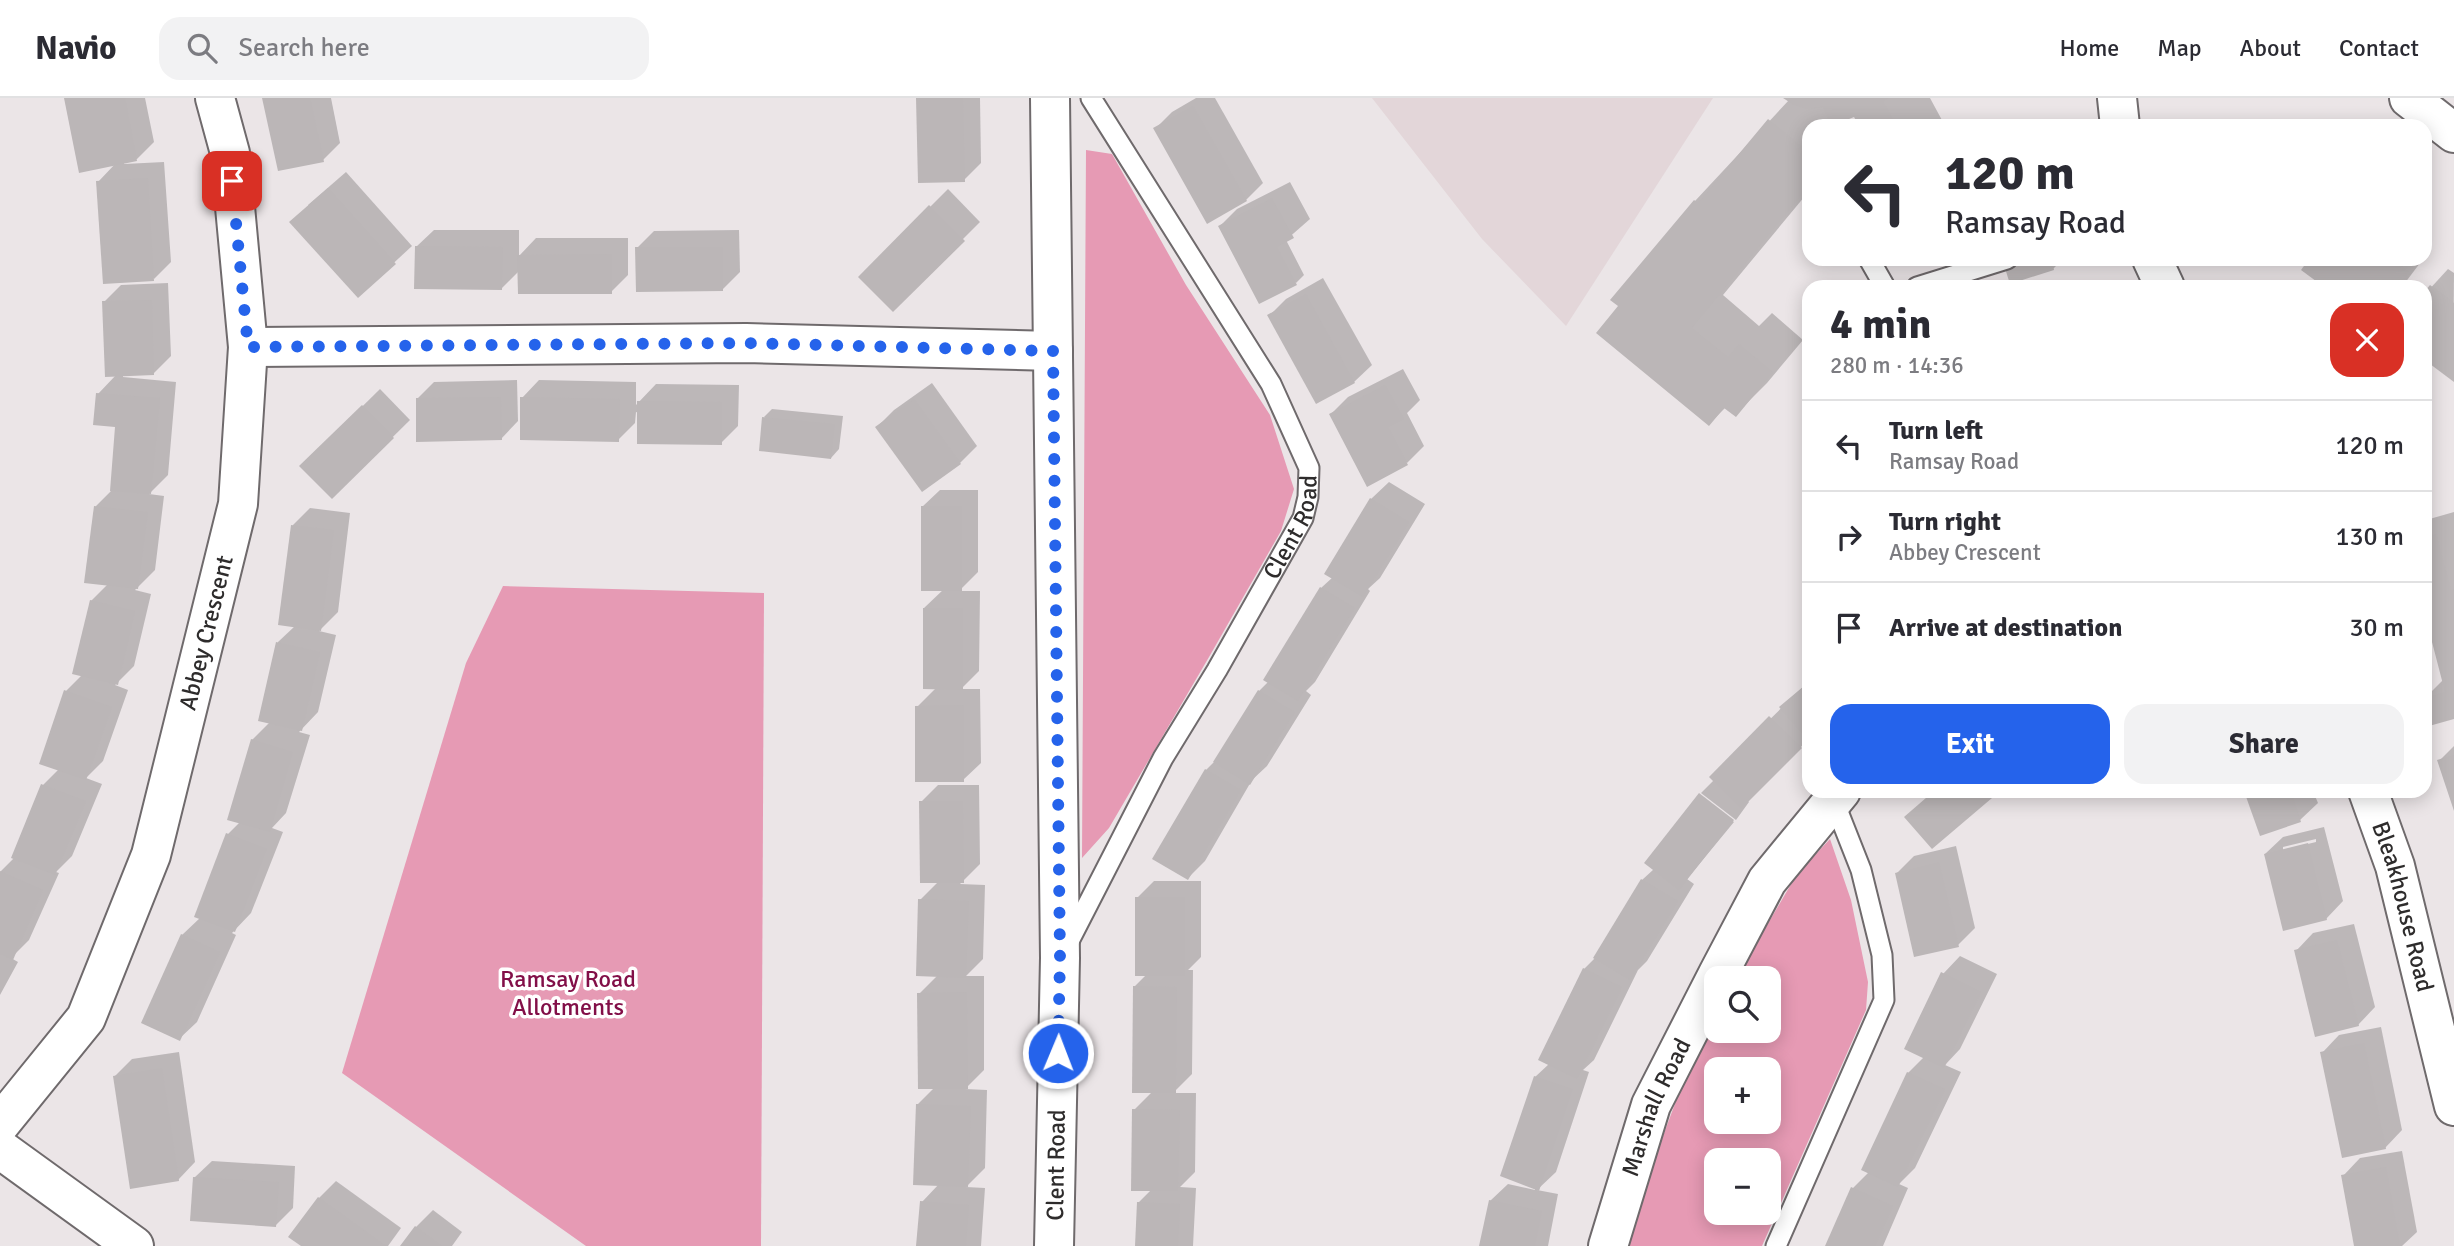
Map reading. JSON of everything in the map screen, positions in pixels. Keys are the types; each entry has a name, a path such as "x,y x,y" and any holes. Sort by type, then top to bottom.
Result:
{"main road":[{"name":"Abbey Crescent","path":"0,1124 86,1018 151,855 238,504 248,347 230,153 215,98"},
{"name":"Clent Road","path":"1050,98 1060,958 1054,1246"},
{"path":"2117,98 2119,119"},
{"path":"2409,98 2454,132"},
{"path":"248,347 746,343 1053,351"},
{"name":"Marshall Road","path":"1608,1246 1657,1093 1767,881 1835,798"},
{"name":"Bleakhouse Road","path":"2371,798 2395,866 2454,1106"},
{"path":"0,1149 134,1246"}],"lane":[{"name":"Clent Road","path":"1060,958 1163,758 1217,670 1303,518 1308,497 1309,468 1271,384 1091,98"},
{"path":"1940,280 1984,266"},
{"name":"Marshall Road","path":"1776,1246 1884,1000 1882,955 1861,870 1838,798"}],"shaded area":[{"path":"1372,98 1713,98 1566,326 1482,239"}],"green space":[{"path":"1086,150 1112,154 1186,285 1270,415 1294,489 1281,531 1209,657 1109,828 1082,858"},
{"name":"Ramsay Road Allotments","path":"503,586 764,593 761,1246 586,1246 342,1073 466,663"},
{"path":"1830,839 1851,900 1868,982 1866,1010 1781,1203 1781,1148 1704,1148 1704,1225 1771,1225 1762,1246 1622,1246 1704,1032 1704,1043 1781,1043 1781,966 1743,966 1797,874"}],"building":[{"path":"64,98 125,98 137,161 79,173"},
{"path":"262,98 310,98 324,162 278,171"},
{"path":"916,98 963,98 965,182 918,183"},
{"path":"1783,98 1888,98 1883,101 1892,119 1829,119 1823,107 1806,109"},
{"path":"1193,106 1247,201 1207,224 1153,128"},
{"path":"1768,119 1802,147 1802,195 1692,328 1728,357 1739,344 1773,372 1736,417 1724,408 1709,426 1596,333 1618,306 1610,300 1694,200 1698,203"},
{"path":"148,178 154,281 103,284 96,181"},
{"path":"328,188 396,264 358,298 289,222"},
{"path":"1272,198 1294,238 1277,247 1297,285 1259,304 1218,226"},
{"path":"929,205 965,241 893,312 858,277"},
{"path":"415,246 503,247 502,290 414,289"},
{"path":"635,247 723,247 723,291 636,292"},
{"path":"612,254 612,294 518,294 517,255"},
{"path":"2004,266 2053,266 2054,270 2023,280 2009,280"},
{"path":"2304,266 2401,266 2410,273 2405,280 2315,280 2301,270"},
{"path":"2432,286 2454,303 2454,382 2432,366"},
{"path":"1306,294 1355,383 1316,404 1267,315"},
{"path":"152,300 154,375 105,377 102,301"},
{"path":"1385,385 1404,419 1388,427 1408,465 1367,487 1329,414"},
{"path":"96,393 160,398 151,494 110,491 115,427 93,425"},
{"path":"501,397 502,440 416,442 416,398"},
{"path":"520,397 620,399 619,442 520,440"},
{"path":"914,399 961,464 922,492 875,427"},
{"path":"637,401 722,402 722,445 637,444"},
{"path":"362,405 394,438 332,499 299,466"},
{"path":"762,417 835,424 831,459 759,451"},
{"path":"1370,498 1409,522 1363,597 1324,574"},
{"path":"94,506 148,512 138,589 84,583"},
{"path":"921,506 962,506 962,591 921,591"},
{"path":"291,525 334,530 321,631 278,625"},
{"path":"2436,534 2451,590 2454,589 2454,719 2432,725 2432,696 2445,692 2432,642 2432,535"},
{"path":"1320,587 1355,608 1298,701 1263,680"},
{"path":"90,600 135,611 118,685 72,674"},
{"path":"923,608 963,608 963,690 923,689"},
{"path":"276,642 320,652 302,731 258,721"},
{"path":"1802,688 1802,733 1779,707"},
{"path":"64,690 112,707 86,780 39,764"},
{"path":"1258,690 1295,712 1250,785 1213,762"},
{"path":"964,705 964,782 915,782 915,706"},
{"path":"1769,716 1802,748 1741,809 1709,777"},
{"path":"251,739 293,752 270,832 227,820"},
{"path":"2454,755 2454,811 2437,760"},
{"path":"1205,769 1241,790 1188,880 1152,859"},
{"path":"41,784 86,801 55,875 11,858"},
{"path":"1699,793 1734,820 1679,890 1644,863"},
{"path":"1926,798 1992,798 1932,849 1904,817"},
{"path":"2246,798 2293,798 2301,822 2260,836"},
{"path":"919,801 963,801 964,883 920,883"},
{"path":"226,833 267,849 235,932 194,917"},
{"path":"2308,843 2327,920 2283,931 2264,854"},
{"path":"1939,862 1959,947 1914,957 1895,873"},
{"path":"0,871 43,890 13,960 0,954"},
{"path":"1641,879 1678,901 1630,980 1593,958"},
{"path":"1135,897 1185,897 1185,976 1135,976"},
{"path":"918,899 969,901 966,978 916,976"},
{"path":"181,934 220,952 180,1041 141,1023"},
{"path":"2337,940 2359,1026 2315,1037 2294,950"},
{"path":"1583,968 1622,987 1577,1079 1538,1060"},
{"path":"1941,972 1981,992 1944,1068 1904,1049"},
{"path":"1133,986 1177,987 1176,1093 1132,1093"},
{"path":"967,992 968,1089 918,1089 917,993"},
{"path":"2364,1043 2386,1149 2342,1158 2320,1052"},
{"path":"162,1068 179,1181 130,1189 113,1076"},
{"path":"1907,1072 1945,1089 1898,1187 1861,1170"},
{"path":"1534,1076 1573,1089 1539,1191 1500,1176"},
{"path":"916,1104 971,1106 968,1187 913,1185"},
{"path":"1132,1109 1180,1110 1178,1191 1131,1191"},
{"path":"2386,1167 2400,1246 2354,1246 2341,1175"},
{"path":"193,1177 279,1182 276,1227 190,1221"},
{"path":"1851,1187 1893,1206 1875,1246 1825,1246"},
{"path":"318,1197 386,1246 301,1246 288,1237"},
{"path":"1489,1200 1542,1211 1535,1246 1479,1246"},
{"path":"920,1201 969,1205 966,1246 916,1246"},
{"path":"1137,1202 1180,1204 1178,1246 1135,1246"},
{"path":"415,1226 442,1246 400,1246"}],"route":[{"path":"232,181 248,347 746,343 1053,351 1060,958 1058,1053"}]}
